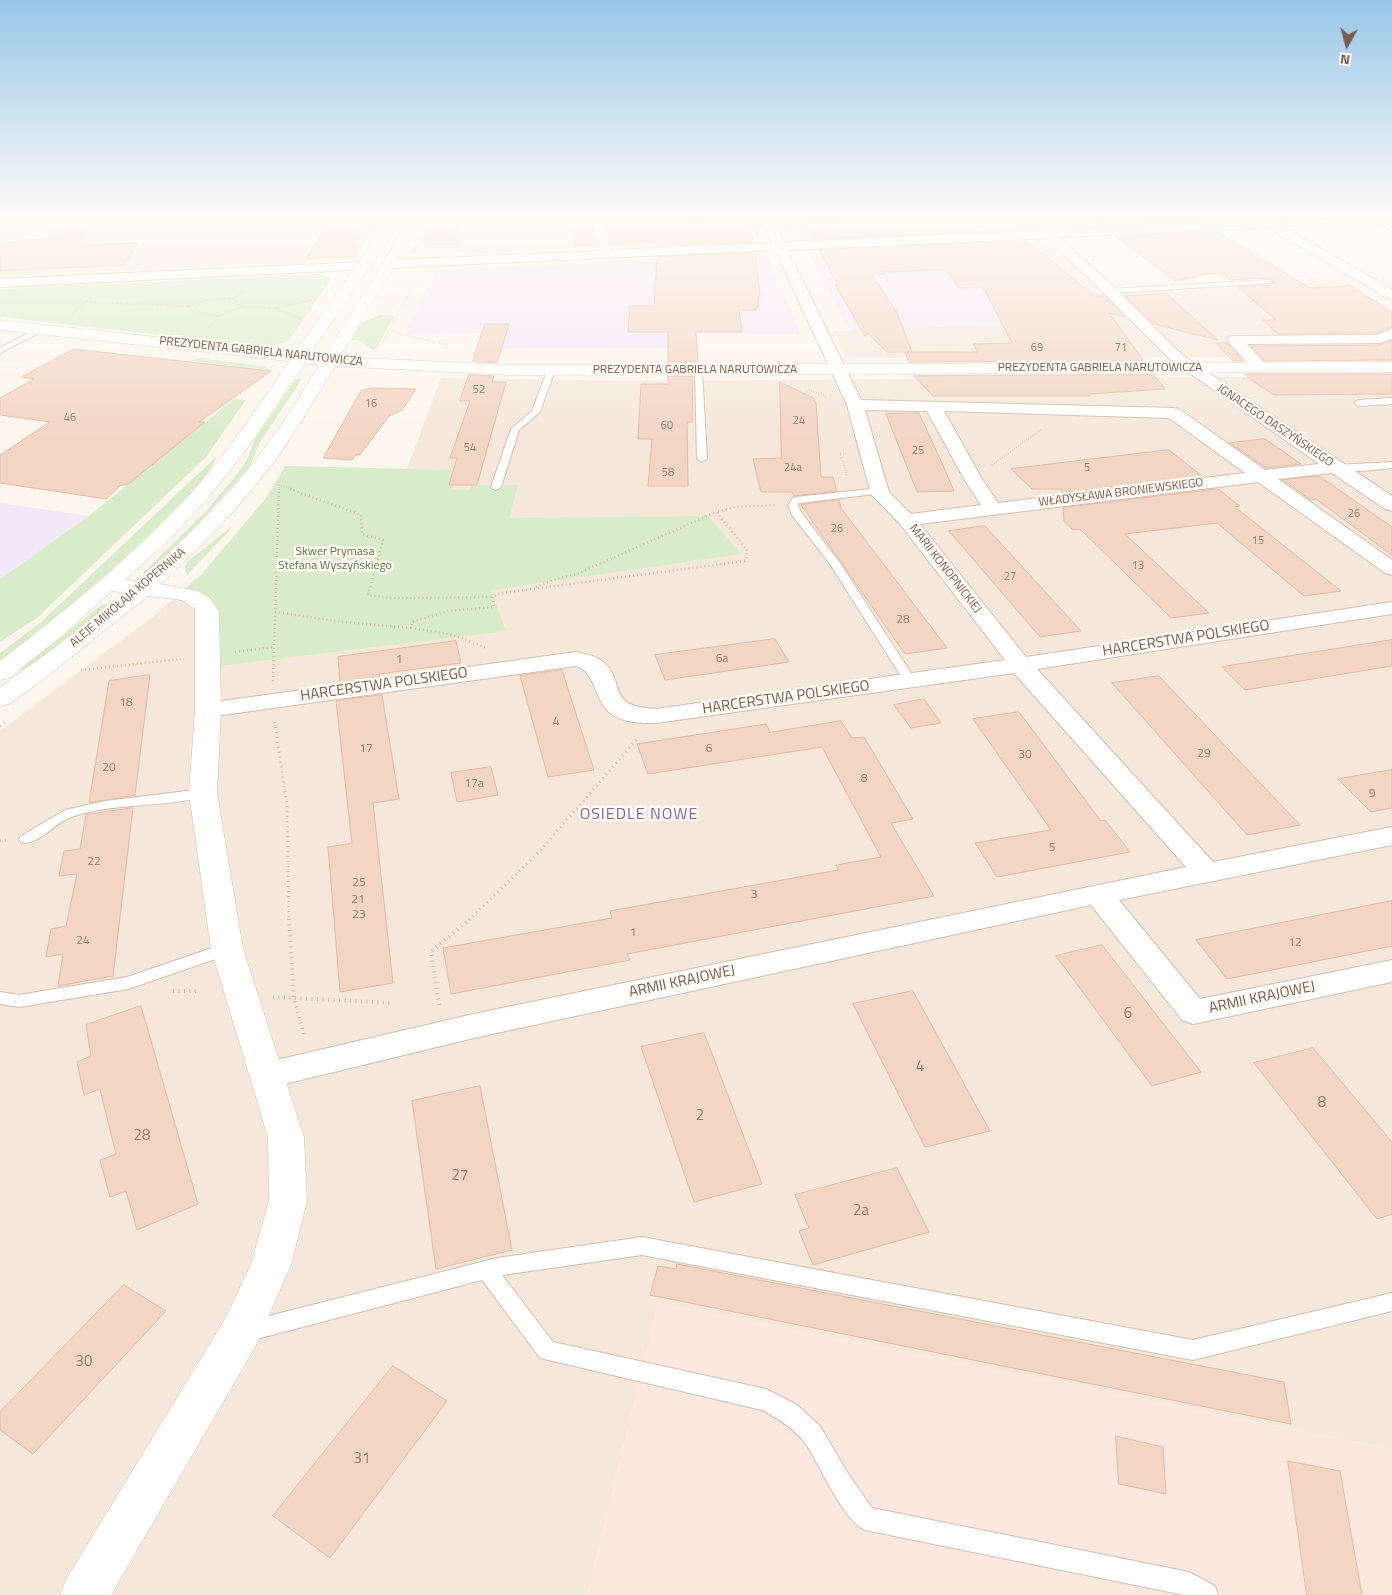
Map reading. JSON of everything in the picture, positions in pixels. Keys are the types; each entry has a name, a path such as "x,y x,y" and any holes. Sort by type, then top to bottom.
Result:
{"street":[{"name":"ALEJE MIKOŁAJA KOPERNIKA","path":"0,673 55,630 164,534 201,494 243,442 345,291"},
{"name":"ALEJE MIKOŁAJA KOPERNIKA","path":"0,699 34,675 176,560 256,472 280,441 371,291"},
{"name":"MARII KONOPNICKIEJ","path":"802,291 855,405 880,491 907,520 1020,665 1206,872"},
{"name":"IGNACEGO DASZYŃSKIEGO","path":"1110,291 1176,357 1190,368 1392,505"},
{"name":"PREZYDENTA GABRIELA NARUTOWICZA","path":"0,325 329,361 551,370 1392,368"},
{"path":"1260,368 1234,340 1379,338 1392,333"},
{"path":"855,405 1070,408 1173,412 1392,569"},
{"path":"933,406 973,479 992,508"},
{"name":"WŁADYSŁAWA BRONIEWSKIEGO","path":"907,520 1335,467"},
{"path":"84,1595 240,1333 271,1265 288,1201 286,1137 227,949 203,793 208,710 208,612 196,598 187,594 107,584"},
{"name":"HARCERSTWA POLSKIEGO","path":"208,710 521,665 576,659 589,661 596,666 612,702 618,710 638,717 656,716 1020,665 1392,608"},
{"name":"ARMII KRAJOWEJ","path":"268,1075 488,1023 1098,894 1392,836"},
{"name":"ARMII KRAJOWEJ","path":"1098,894 1193,1012 1392,971"}],"lane":[{"path":"0,351 41,330"},
{"path":"496,486 515,429 536,412 551,370"},
{"path":"698,370 702,459"},
{"path":"1358,403 1392,401"},
{"path":"1335,467 1365,468 1392,465"},
{"path":"880,491 796,500 794,505 796,513 835,563 910,681"},
{"path":"26,839 65,814 105,805 203,793"},
{"path":"0,998 19,1001 128,983 227,949"},
{"path":"240,1333 486,1270 642,1246 1193,1350 1392,1302"},
{"path":"486,1270 547,1351 766,1400 789,1413 812,1434 838,1480 865,1518 1189,1584 1206,1595"}],"path":[{"path":"80,315 70,314 92,296"},
{"path":"85,302 188,306 205,300 234,298 241,306"},
{"path":"217,329 209,328 219,316 241,306 274,308 313,300"},
{"path":"188,306 193,314 219,316"},
{"path":"274,308 302,319"},
{"path":"973,479 1070,408"},
{"path":"279,481 272,702 287,807 290,951 294,998 313,1065"},
{"path":"279,485 360,515 362,534 383,540 368,595 390,598 492,597 502,593 745,561 748,551 716,512"},
{"path":"531,589 556,579 577,574 716,512 735,507 794,505"},
{"path":"411,628 412,622 448,611 494,607 492,597"},
{"path":"275,612 309,619 411,628 449,634 488,648 521,665"},
{"path":"74,670 209,656 274,647"},
{"path":"440,1005 431,952 470,920 542,849 656,716"},
{"path":"294,998 392,1003"}],"shaded area":[{"path":"425,291 783,291 801,334 697,334 697,348 477,349 480,333 405,334"},
{"path":"829,291 982,291 1007,324 850,330"},
{"path":"982,291 1103,291 1105,293 1362,291 1392,311 1392,356 847,358 833,331 1007,324"},
{"path":"1392,376 1392,1449 659,1303 587,1595 0,1595 0,731 155,615 201,575 264,500 285,466 407,469 441,378 633,381"},
{"path":"0,503 89,516 0,579"},
{"path":"658,1302 1392,1449 1392,1595 587,1595"}],"green space":[{"path":"0,291 323,291 289,341 268,347 0,317"},
{"path":"380,315 395,315 376,349 373,350 357,340 352,340 361,323"},
{"path":"199,358 263,366 270,370 190,361"},
{"path":"295,379 302,379 260,442 250,466 184,540 146,574 143,573 206,511 238,473 247,460 255,439"},
{"path":"234,399 246,400 205,458 38,617 0,642 0,579 89,516"},
{"path":"217,456 208,473 196,488 129,554 0,662 0,653 41,622"},
{"name":"Skwer Prymasa Stefana Wyszyńskiego","path":"285,466 454,470 449,485 453,485 452,490 470,490 471,485 518,485 509,518 708,516 741,554 491,590 506,631 219,666 220,611 210,598 185,589 201,575 270,494"},
{"path":"232,526 187,575 185,567 187,562"},
{"path":"107,604 108,606 24,671 19,669 102,605"}],"building":[{"path":"655,291 759,291 760,297 758,297 759,307 756,307 756,310 739,310 742,332 696,332 698,362 668,363 668,332 628,332 630,306 654,306"},
{"path":"839,291 883,291 897,313 912,352 978,352 973,344 1012,343 985,291 1089,291 1095,296 1105,296 1125,317 1109,313 1144,361 909,362 905,352 887,352 869,334 865,336"},
{"path":"1243,291 1360,291 1392,312 1392,327 1377,333 1278,334 1263,320 1276,320"},
{"path":"1167,294 1218,340 1154,324 1125,296"},
{"path":"485,324 509,324 497,363 473,361"},
{"path":"1392,341 1392,360 1265,361 1251,346 1379,345"},
{"path":"1217,343 1227,343 1243,361 1233,361"},
{"path":"74,349 271,371 199,422 205,422 127,485 121,485 106,499 0,483 0,455 50,422 0,415 0,398 34,379 22,377"},
{"path":"1245,374 1392,374 1392,394 1274,395"},
{"path":"469,375 494,376 492,382 506,382 477,485 449,485 457,458 450,458 470,401 460,401"},
{"path":"1154,375 1165,389 1089,394 1090,396 933,396 914,376"},
{"path":"668,376 693,376 692,422 687,422 688,486 648,486 652,439 638,439 641,384 668,384"},
{"path":"780,382 813,398 816,403 821,477 833,477 837,491 794,496 792,492 761,492 753,459 781,458"},
{"path":"372,388 416,389 402,410 389,416 360,455 356,455 352,460 323,458 361,391"},
{"path":"919,413 954,491 917,492 886,414"},
{"path":"1265,439 1301,464 1266,468 1230,443"},
{"path":"1169,450 1202,476 1062,493 1062,489 1032,489 1011,469"},
{"path":"1319,476 1392,527 1392,555 1316,499 1311,500 1283,480"},
{"path":"1218,489 1240,506 1235,507 1341,591 1304,596 1217,523 1125,534 1209,613 1171,618 1080,529 1073,530 1064,521 1063,508"},
{"path":"839,500 841,508 947,648 905,654 801,505"},
{"path":"985,526 1081,631 1040,637 949,531"},
{"path":"775,639 789,662 665,680 655,655"},
{"path":"1392,640 1392,666 1245,690 1222,667"},
{"path":"456,641 461,663 379,674 380,677 340,683 338,657"},
{"path":"562,670 594,770 548,777 520,676"},
{"path":"150,675 135,795 89,803 109,681"},
{"path":"1159,676 1300,825 1247,835 1112,683"},
{"path":"382,695 399,799 373,803 393,983 340,992 328,847 352,843 336,701"},
{"path":"924,699 941,723 911,728 894,705"},
{"path":"1019,712 1101,821 1105,820 1130,852 997,877 975,843 1051,830 973,719"},
{"path":"841,721 852,738 864,737 913,819 891,823 934,896 627,954 630,960 451,994 443,948 612,918 610,911 838,870 836,865 881,857 822,747 648,774 637,744 766,724 770,732"},
{"path":"491,767 498,795 457,802 451,773"},
{"path":"1392,770 1392,808 1371,812 1338,779"},
{"path":"133,808 113,976 58,986 63,954 46,957 51,929 66,926 77,874 59,876 64,851 80,849 86,815"},
{"path":"1392,901 1392,946 1227,979 1196,940"},
{"path":"1102,945 1201,1072 1152,1086 1056,956"},
{"path":"913,991 990,1131 925,1147 853,1004"},
{"path":"141,1006 198,1204 137,1230 126,1191 110,1197 100,1160 116,1154 100,1089 84,1095 77,1062 91,1056 86,1025"},
{"path":"704,1033 762,1184 694,1202 641,1047"},
{"path":"1313,1048 1392,1142 1392,1214 1377,1219 1254,1063"},
{"path":"480,1086 512,1250 436,1269 412,1101"},
{"path":"897,1168 929,1232 813,1265 799,1231 809,1228 795,1195"},
{"path":"677,1264 1284,1382 1291,1424 650,1295 658,1266 676,1269"},
{"path":"124,1285 166,1311 33,1454 0,1430 0,1412"},
{"path":"393,1366 447,1401 330,1558 273,1516"},
{"path":"1116,1436 1163,1447 1166,1494 1119,1484"},
{"path":"1288,1461 1340,1471 1362,1595 1307,1595"}],"district":[{"name":"OSIEDLE NOWE","path":"639,815"}]}
